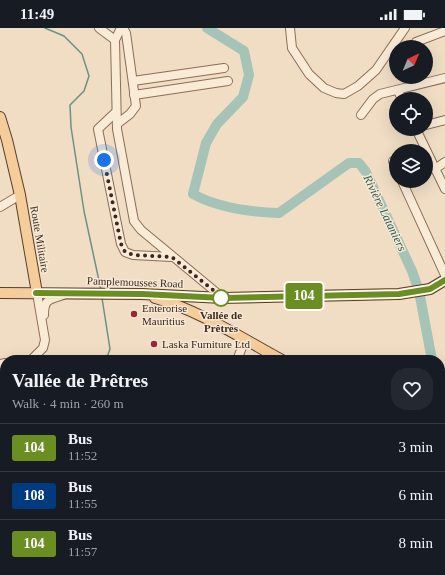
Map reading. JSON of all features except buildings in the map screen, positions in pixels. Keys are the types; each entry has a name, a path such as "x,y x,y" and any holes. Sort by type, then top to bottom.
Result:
{"main road":[{"name":"Route Militaire","path":"0,117 4,140 20,195 36,293"},
{"name":"Pamplemousses Road","path":"0,293 101,293 223,298 399,294 430,289 445,280"},
{"path":"142,294 166,301 203,316 273,355"},
{"path":"189,296 190,310"},
{"path":"189,296 193,304 203,316"}],"street":[{"path":"99,28 115,40"},
{"path":"117,124 130,114 136,106 126,33 122,28 115,40 116,112 117,124 134,221 140,230 223,298"},
{"path":"290,28 292,48 309,74 324,88 336,93 344,94 358,86 376,70 405,28"},
{"path":"421,40 445,31"},
{"path":"133,80 224,68"},
{"path":"361,115 366,106 377,96 445,78"},
{"path":"134,95 228,81"},
{"path":"116,112 98,128 121,244 125,252 134,255 172,257"},
{"path":"433,123 445,120"},
{"path":"419,136 445,189"},
{"path":"435,169 445,162"},
{"path":"405,188 445,275"},
{"path":"0,207 20,195"},
{"name":"Route Militaire","path":"36,293 45,340 44,348 36,355"},
{"path":"44,330 44,307 46,302 50,299 69,293"},
{"path":"239,355 245,340"}],"waterway":[{"path":"45,28 64,36 82,54 89,76 84,91 70,105 71,127 84,211 101,290"},
{"name":"Rivière Lataniers","path":"207,28 244,51 249,75 243,97 217,124 206,143 193,194 224,206 257,212 279,213 349,163 359,163 366,172 412,271 419,291 431,355"},
{"path":"102,298 110,349 108,355"}],"bus line":[{"name":"104","path":"36,293 142,294 223,298 399,294 430,289 445,280"}],"place":[{"name":"Vallée de Prêtres","path":"221,298"},
{"name":"Enterorise Mauritius","path":"134,314"},
{"name":"Laska Furniture Ltd","path":"154,344"}],"route":[{"path":"104,160 121,244 125,252 134,255 172,257 223,298 221,298"}]}
